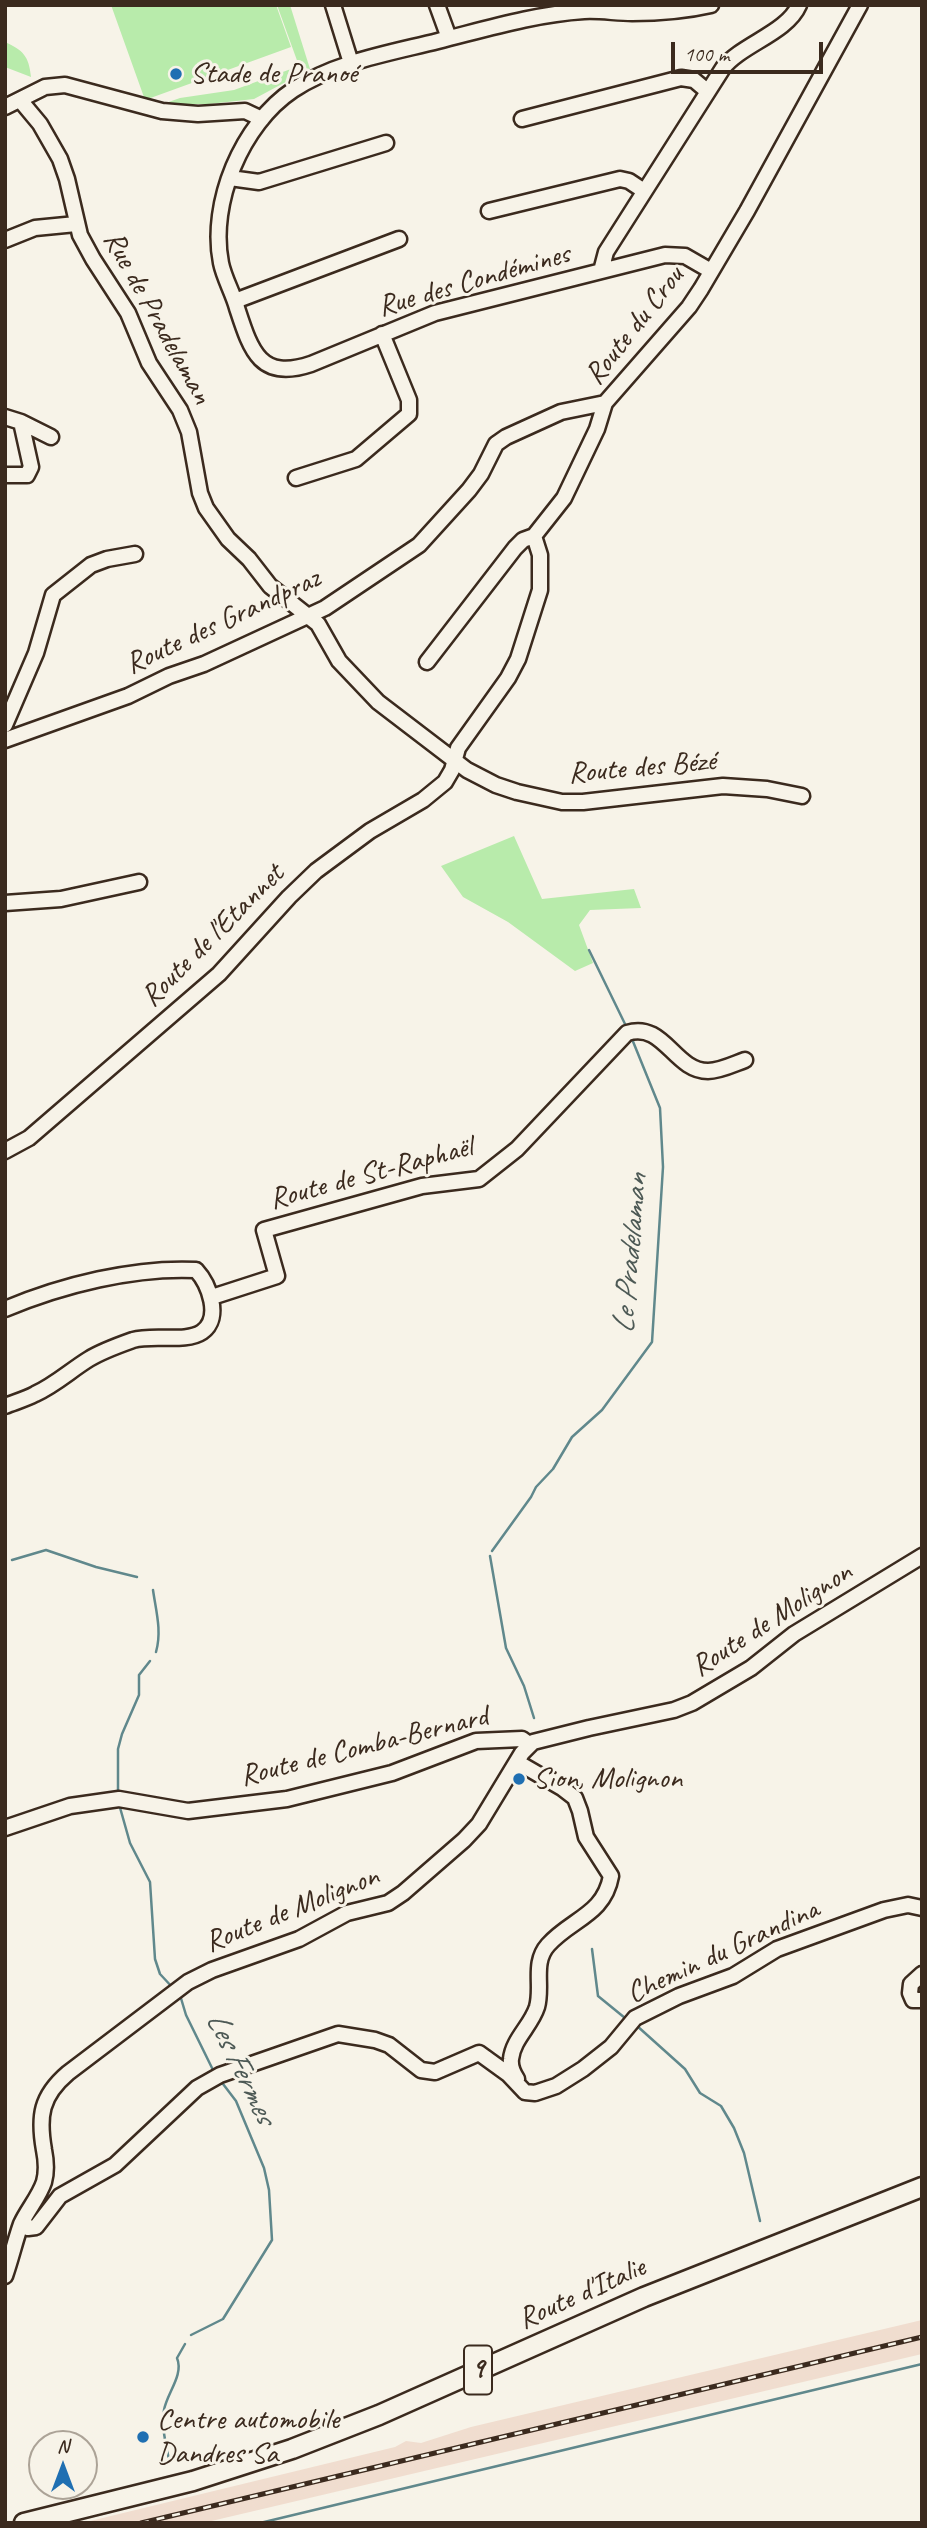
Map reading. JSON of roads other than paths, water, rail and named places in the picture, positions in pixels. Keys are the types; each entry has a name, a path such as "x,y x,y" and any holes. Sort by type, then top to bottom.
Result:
{"main road":[{"name":"Route d'Italie","path":"24,2523 193,2481 292,2449 379,2415 644,2297 922,2187"}],"street":[{"path":"333,5 351,63"},
{"path":"437,5 449,38"},
{"name":"Rue des Condémines","path":"711,5 666,12 548,10 351,63 293,90 262,119 242,146 230,178 219,222 221,264 235,301 257,356 268,366 277,369 293,369 312,364 435,313 672,254 685,256 711,271"},
{"path":"601,271 606,252 728,62 788,20 799,5"},
{"name":"Route du Crou","path":"427,662 514,548 523,540 534,536 564,498 597,429 605,403 689,307 747,211 860,5"},
{"path":"522,119 681,78 694,80 707,91"},
{"path":"5,107 45,87 65,85 162,111 198,114 245,111 262,119"},
{"name":"Rue de Pradelaman","path":"20,100 40,124 60,159 71,194 76,224 93,259 128,313 149,363 180,410 189,432 197,478 206,508 228,539 249,559 270,586 318,624 339,661 378,702 453,759"},
{"path":"230,178 259,182 386,143"},
{"path":"489,211 620,179 629,181 644,191"},
{"path":"5,240 35,228 76,224"},
{"path":"235,301 399,239"},
{"path":"296,478 356,459 409,414 409,400 382,334"},
{"name":"Route des Grandpraz","path":"5,740 128,695 325,608 419,545 469,490 481,474 496,444 561,412 605,403"},
{"path":"5,417 51,437"},
{"path":"5,475 27,475 32,467 21,422"},
{"path":"453,759 463,739 508,678 522,647 540,590 540,555 534,536"},
{"path":"5,725 36,653 52,595 91,565 135,554"},
{"name":"Route des Bézé","path":"453,759 467,770 496,785 562,803 625,799 723,786 767,789 802,796"},
{"name":"Route de l'Etannet","path":"5,1151 29,1138 210,982 316,871 370,831 424,800 439,788 449,777 453,759"},
{"path":"5,903 61,900 139,882"},
{"name":"Route de St-Raphaël","path":"212,1297 277,1276 264,1230 422,1186 479,1178 516,1149 627,1033 639,1030 654,1034 690,1065 699,1069 718,1069 745,1060"},
{"path":"5,1309 35,1296 91,1281 171,1269 196,1270 204,1278 212,1297 211,1321 202,1333 184,1337 135,1339 91,1358 33,1396 5,1405"},
{"name":"Route de Molignon","path":"5,2276 21,2225 46,2173 40,2126 48,2095 68,2073 175,1990 212,1970 299,1939 347,1913 388,1903 403,1893 479,1824 529,1744 674,1710 692,1703 751,1668 794,1634 922,1556"},
{"name":"Route de Comba-Bernard","path":"5,1828 70,1806 119,1799 188,1811 287,1799 392,1773 476,1741 522,1739 529,1744"},
{"path":"517,1762 575,1798 586,1837 611,1876 601,1903 547,1945 539,1959 537,2007 513,2047 510,2063 525,2092"},
{"name":"Chemin du Grandina","path":"525,2092 535,2093 555,2086 583,2069 611,2047 635,2018 679,1996 733,1976 777,1949 884,1910 908,1905 922,1908"},
{"path":"922,1974 911,1984 910,1993 913,2000 922,2000"},
{"path":"21,2225 36,2227 60,2196 115,2165 197,2088 217,2077 338,2034 389,2045 421,2070 435,2071 479,2053 508,2074 525,2092"}],"waterway":[{"name":"Le Pradelaman","path":"589,950 626,1026"},
{"name":"Le Pradelaman","path":"492,1551 536,1487 553,1469 572,1437 602,1410 652,1342 663,1167 660,1108 632,1039"},
{"name":"Les Fermes","path":"12,1560 46,1550 137,1577"},
{"name":"Le Pradelaman","path":"490,1556 506,1648 524,1686 534,1718"},
{"name":"Les Fermes","path":"153,1590 158,1629 156,1652"},
{"name":"Les Fermes","path":"118,1790 118,1749 139,1695 139,1675 150,1661"},
{"name":"Les Fermes","path":"119,1804 130,1843 150,1882 155,1959 160,1974 173,1988"},
{"name":"Le Pradelaman","path":"592,1949 598,1996 625,2018"},
{"name":"Les Fermes","path":"180,1995 186,2015 214,2072"},
{"name":"Le Pradelaman","path":"636,2025 685,2069 700,2093 721,2106 744,2153 760,2221"},
{"name":"Les Fermes","path":"191,2335 223,2319 272,2240 269,2190 264,2168 236,2101 220,2080"},
{"name":"Les Fermes","path":"169,2460 163,2416 177,2377 177,2358 185,2344"},
{"path":"260,2523 922,2364"}],"railway":[{"path":"141,2523 922,2337"}],"place":[{"name":"Stade de Pranoé","path":"176,74"},
{"name":"Sion, Molignon","path":"519,1779"},
{"name":"Centre automobile Dandres Sa","path":"143,2437"}]}
